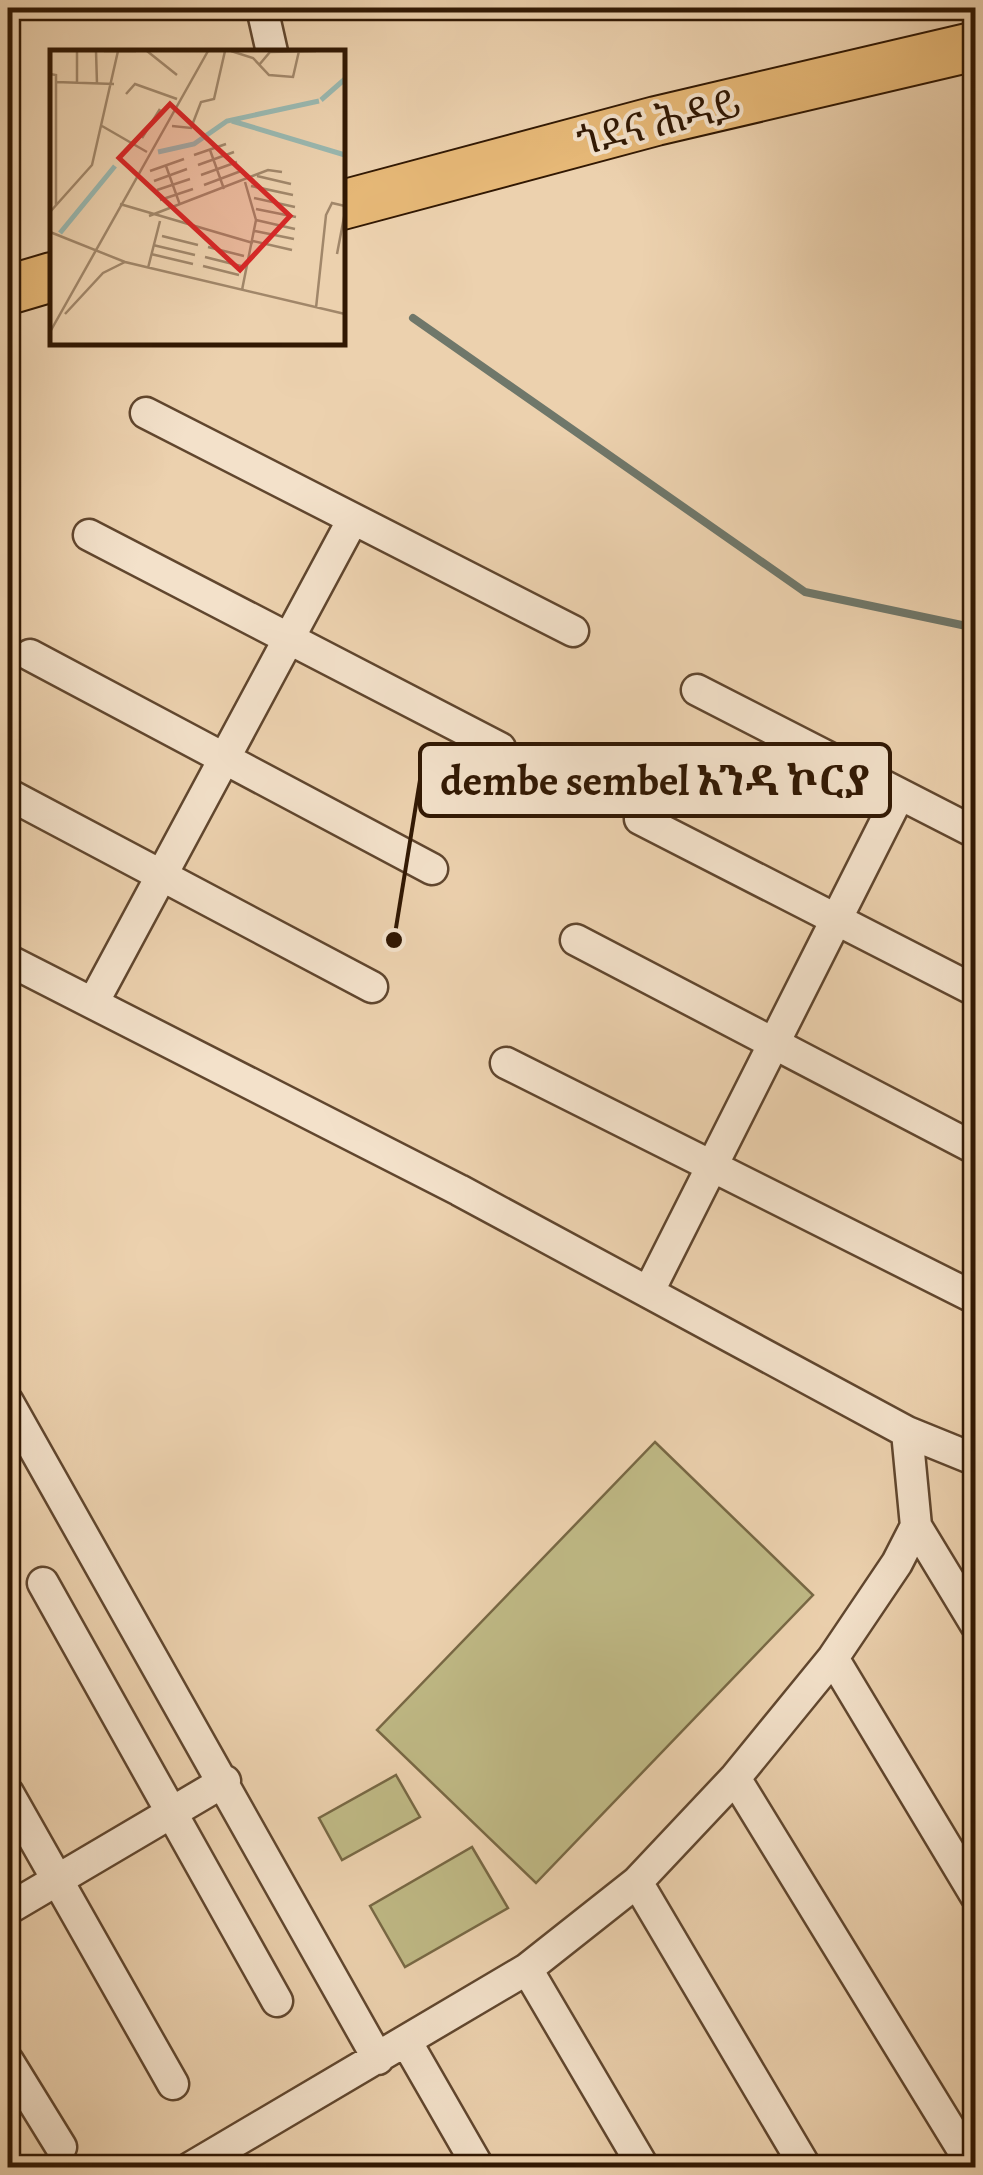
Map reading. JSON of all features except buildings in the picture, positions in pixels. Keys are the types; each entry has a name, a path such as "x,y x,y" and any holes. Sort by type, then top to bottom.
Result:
{"main road":[{"name":"ጎደና ሕዳይ","path":"345,203 656,121 976,46"},
{"path":"8,290 50,278"}],"street":[{"path":"262,8 272,50"},
{"path":"146,413 352,521 574,630"},
{"path":"93,1003 291,642 352,521"},
{"path":"89,534 500,748"},
{"path":"30,655 432,869"},
{"path":"697,690 976,834"},
{"path":"8,794 160,878 372,987"},
{"path":"649,1291 899,795"},
{"path":"640,819 976,990"},
{"path":"576,940 976,1150"},
{"path":"8,960 649,1291 907,1432 976,1460"},
{"path":"506,1063 712,1168 973,1289"},
{"path":"8,1402 378,2058"},
{"path":"907,1432 916,1526 976,1625"},
{"path":"190,2168 526,1970 637,1882 735,1778 833,1658 916,1526"},
{"path":"43,1582 278,2001"},
{"path":"833,1658 976,1896"},
{"path":"735,1778 974,2168"},
{"path":"8,1909 225,1781"},
{"path":"8,1794 54,1881 173,2084"},
{"path":"637,1882 806,2168"},
{"path":"526,1970 644,2168"},
{"path":"406,2041 479,2168"},
{"path":"8,2060 61,2147"}],"shaded area":[{"path":"655,1442 813,1595 536,1883 377,1730"},
{"path":"396,1775 420,1817 342,1860 319,1818"},
{"path":"472,1847 508,1908 405,1967 370,1906"}],"waterway":[{"path":"413,318 805,592 976,628"}],"place":[{"name":"dembe sembel አንዳ ኮርያ","path":"394,940"}]}
